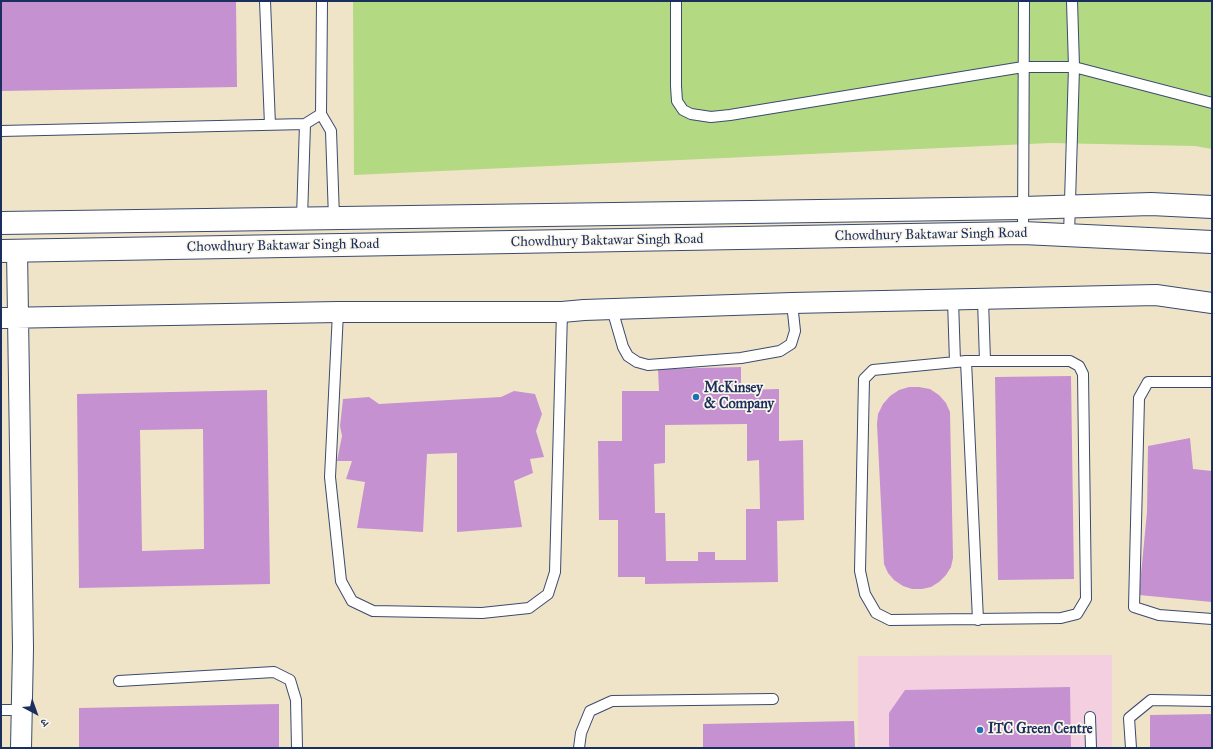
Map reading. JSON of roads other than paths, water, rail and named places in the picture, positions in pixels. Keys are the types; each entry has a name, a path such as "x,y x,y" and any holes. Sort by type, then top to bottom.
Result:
{"main road":[{"name":"Chowdhury Baktawar Singh Road","path":"1,223 1023,208 1151,204 1211,206"},
{"name":"Chowdhury Baktawar Singh Road","path":"9,250 1024,234 1212,242"}],"street":[{"path":"9,250 9,318 23,648 21,748"},
{"path":"9,318 338,312 562,312 792,303 1156,296 1212,303"}],"lane":[{"path":"266,1 270,125"},
{"path":"322,1 321,114 331,130 334,218"},
{"path":"676,1 676,86 678,101 682,110 691,114 711,117 730,115 1024,67 1074,67 1212,103"},
{"path":"1024,1 1024,234"},
{"path":"1069,235 1074,67 1072,1"},
{"path":"1,131 305,124 321,114"},
{"path":"302,218 305,124"},
{"path":"953,300 955,362"},
{"path":"983,300 985,361"},
{"path":"612,309 622,347 628,356 637,362 648,365 741,358 780,350 791,344 795,331 792,303"},
{"path":"338,312 330,477 341,581 352,601 373,611 482,613 529,608 548,594 555,572 562,312"},
{"path":"966,361 978,620"},
{"path":"966,361 1070,361 1079,366 1083,374 1086,599 1077,614 1061,618 890,620 876,613 865,594 860,571 864,380 873,370 966,361"},
{"path":"1212,382 1148,382 1139,398 1134,607 1159,615 1212,619"},
{"path":"119,681 274,672 290,680 296,700 297,748"},
{"path":"579,748 581,733 590,711 612,701 773,699"},
{"path":"1131,748 1129,718 1151,700 1212,701"},
{"path":"1,710 22,710"},
{"path":"1090,717 1091,748"}],"place":[{"name":"McKinsey & Company","path":"696,397"},
{"name":"ITC Green Centre","path":"980,730"}]}
